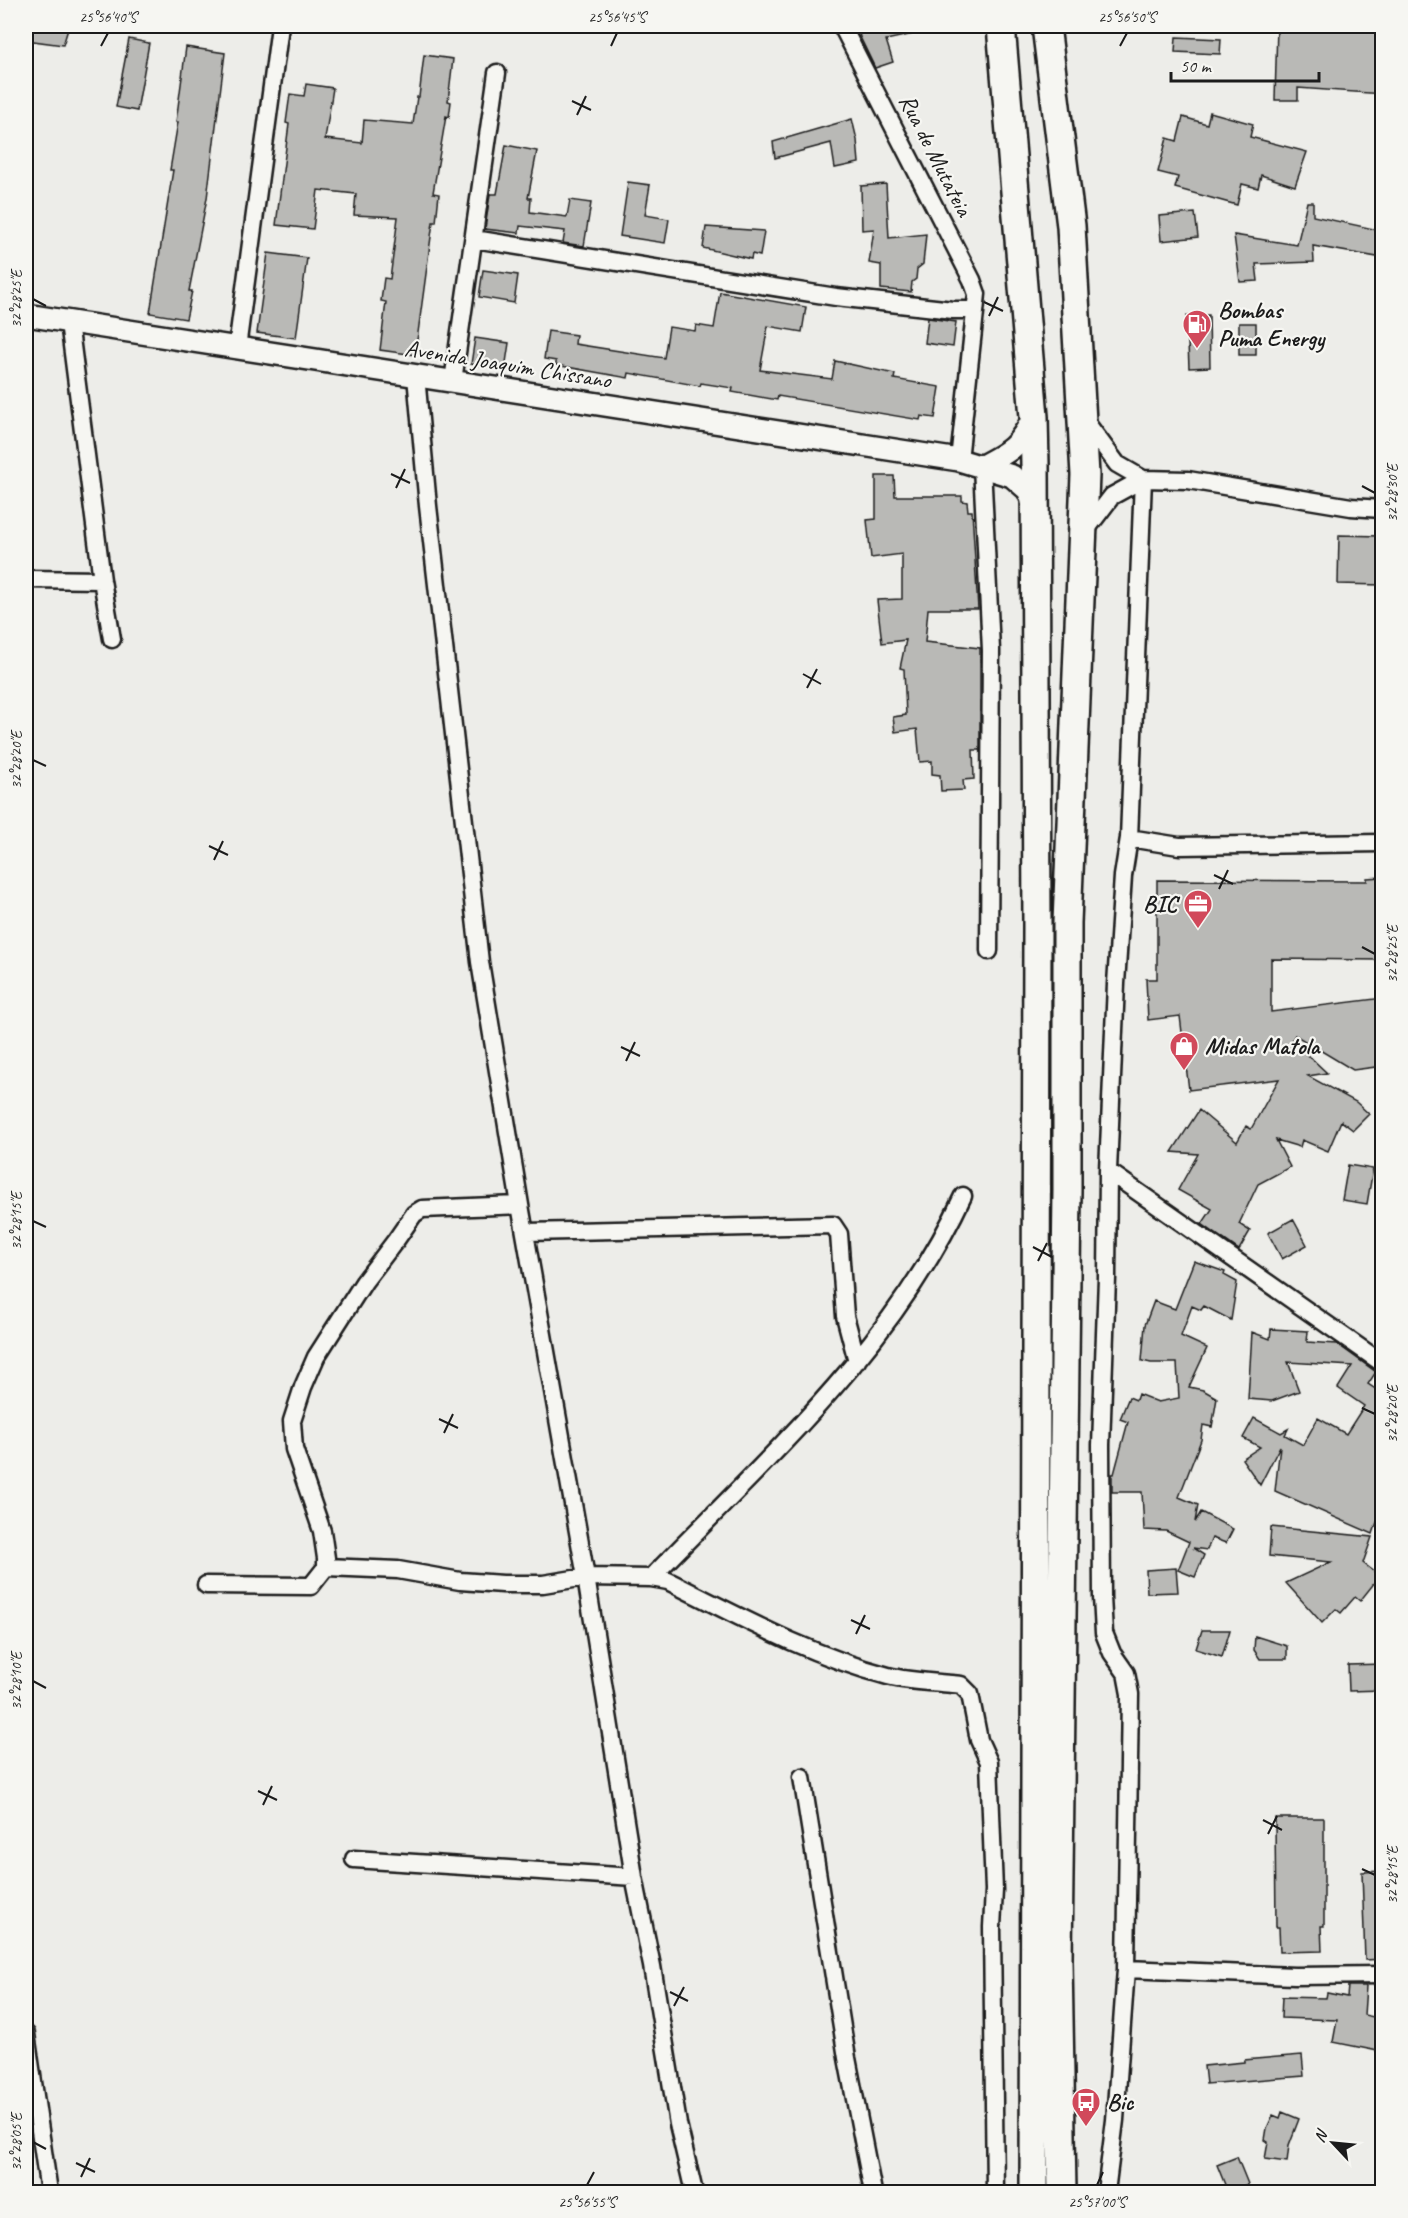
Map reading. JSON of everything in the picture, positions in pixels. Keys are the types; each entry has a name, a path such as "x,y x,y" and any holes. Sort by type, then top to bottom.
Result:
{"highway":[{"path":"1001,26 1034,417 1037,914 1034,2193"},
{"path":"1046,26 1071,226 1085,475 1068,923 1058,1960 1062,2193"}],"street":[{"path":"237,348 280,26"},
{"name":"Rua de Mutateia","path":"842,26 972,280 977,294 959,460"},
{"path":"453,381 497,73"},
{"path":"474,239 836,297 953,310 975,309"},
{"name":"Avenida Joaquim Chissano","path":"26,315 959,460 1012,476 1028,490 1035,507"},
{"path":"69,322 102,580 112,639"},
{"path":"416,376 428,506 480,962 520,1205 527,1232 586,1577 634,1877 652,1966 678,2124 694,2193"},
{"path":"1082,416 1117,464 1143,479 1188,480 1351,507 1383,509"},
{"path":"989,951 991,650 982,466 1009,452 1023,439 1034,417"},
{"path":"1083,534 1112,496 1143,479"},
{"path":"1106,2193 1115,2120 1126,1969 1130,1694 1126,1673 1112,1653 1104,1633 1101,1444 1108,1171 1116,984 1123,876 1129,838 1143,479"},
{"path":"26,579 102,580"},
{"path":"1129,838 1179,846 1383,843"},
{"path":"1108,1171 1383,1363"},
{"path":"651,1578 808,1419 876,1338 947,1231 963,1196"},
{"path":"206,1585 311,1586 326,1567 322,1532 294,1449 292,1421 303,1387 316,1358 364,1282 414,1214 422,1209 520,1205"},
{"path":"527,1232 833,1225 839,1234 845,1316 857,1361"},
{"path":"326,1567 399,1570 460,1581 503,1584 543,1584 586,1577 651,1578 668,1581 783,1639 833,1658 889,1676 961,1685 970,1694 979,1740 989,1762 991,1790 994,1890 992,1927 995,2193"},
{"path":"802,1777 847,2058 873,2193"},
{"path":"354,1859 634,1877"},
{"path":"1126,1969 1295,1976 1383,1975"},
{"path":"26,2034 49,2193"}],"building":[{"path":"26,26 69,26 63,45 26,40"},
{"path":"857,26 922,26 923,32 886,40 893,62 875,68"},
{"path":"1277,26 1383,26 1383,94 1298,88 1298,100 1275,100"},
{"path":"1176,37 1221,39 1220,54 1175,52"},
{"path":"129,39 149,43 137,111 116,107"},
{"path":"186,47 225,53 207,198 189,291 192,291 186,319 150,313 173,170 170,170"},
{"path":"424,55 453,59 448,101 451,102 449,117 446,116 433,193 439,194 436,222 433,222 415,355 380,350 386,302 381,301 384,278 390,279 398,217 354,215 356,194 318,190 313,229 276,225 289,124 286,123 290,94 304,96 306,84 333,88 325,139 362,143 364,120 413,124"},
{"path":"1210,112 1253,124 1250,137 1307,152 1295,186 1261,175 1258,188 1242,184 1237,205 1175,188 1178,177 1158,172 1167,138 1177,141 1183,117 1207,124"},
{"path":"852,119 859,163 835,168 831,143 775,158 773,142"},
{"path":"506,145 537,151 528,198 531,198 530,212 567,217 570,200 591,203 584,246 563,243 565,231 520,226 519,233 485,229 490,194 497,194"},
{"path":"628,182 650,185 645,215 669,219 665,243 620,236"},
{"path":"886,184 889,238 926,234 923,264 917,269 911,292 881,289 881,265 869,263 874,229 862,230 861,186"},
{"path":"1307,202 1313,202 1313,216 1383,231 1383,258 1313,246 1314,262 1256,264 1258,281 1240,282 1234,235 1297,245"},
{"path":"1195,213 1198,237 1161,241 1159,216"},
{"path":"706,227 764,231 760,256 752,254 751,259 703,248"},
{"path":"268,253 307,258 296,338 257,333"},
{"path":"483,270 518,275 514,303 479,297"},
{"path":"720,292 806,307 802,332 768,326 760,370 832,379 835,361 895,374 894,379 940,387 935,418 921,416 920,420 778,396 777,400 732,392 733,388 701,383 700,386 629,373 628,378 556,365 556,361 544,359 548,331 576,335 575,344 664,358 669,327 695,331 696,325 714,328"},
{"path":"1209,315 1210,367 1189,368 1187,316"},
{"path":"928,318 956,322 953,347 925,343"},
{"path":"1239,323 1256,323 1256,355 1239,355"},
{"path":"475,338 509,343 505,369 471,364"},
{"path":"876,476 894,476 895,496 962,496 962,501 967,502 968,511 972,511 978,609 928,609 925,642 980,648 980,750 973,750 974,779 963,780 964,790 941,791 940,775 932,774 932,761 920,762 917,729 895,732 893,717 906,715 904,669 900,668 906,640 882,643 877,600 902,599 902,554 871,558 867,520 876,519"},
{"path":"1339,535 1380,536 1379,547 1383,547 1383,585 1338,584"},
{"path":"1383,877 1383,960 1271,959 1271,1012 1383,998 1383,1066 1353,1070 1295,1035 1292,1040 1327,1073 1308,1076 1356,1102 1369,1114 1353,1130 1341,1121 1328,1151 1302,1140 1300,1147 1276,1140 1290,1167 1258,1184 1239,1224 1250,1231 1239,1250 1202,1224 1212,1209 1178,1190 1198,1154 1172,1152 1199,1110 1237,1142 1246,1126 1251,1129 1279,1079 1189,1090 1180,1016 1148,1020 1146,979 1157,979 1157,880 1367,881 1367,878"},
{"path":"1348,1165 1373,1169 1367,1204 1342,1200"},
{"path":"1293,1219 1307,1245 1282,1259 1268,1233"},
{"path":"1194,1261 1225,1272 1224,1275 1237,1282 1231,1320 1204,1306 1201,1310 1192,1306 1181,1336 1207,1348 1189,1387 1203,1390 1217,1398 1212,1427 1203,1425 1201,1440 1179,1497 1198,1505 1195,1522 1201,1512 1233,1529 1226,1543 1212,1538 1207,1550 1193,1548 1204,1555 1195,1577 1178,1570 1189,1542 1166,1531 1144,1530 1142,1492 1112,1492 1112,1474 1114,1474 1128,1422 1120,1419 1129,1397 1136,1400 1138,1394 1158,1402 1179,1398 1177,1363 1142,1361 1145,1325 1154,1301 1175,1309"},
{"path":"1271,1329 1308,1331 1307,1342 1337,1344 1376,1372 1368,1384 1383,1394 1383,1524 1377,1522 1373,1534 1275,1491 1280,1446 1260,1485 1242,1459 1260,1447 1243,1438 1254,1418 1281,1433 1288,1429 1285,1435 1303,1445 1318,1418 1346,1434 1364,1406 1338,1388 1352,1366 1288,1362 1299,1391 1272,1401 1248,1399 1252,1332 1270,1339"},
{"path":"1271,1527 1372,1537 1363,1563 1380,1576 1360,1601 1355,1597 1341,1613 1336,1609 1322,1623 1286,1583 1331,1562 1269,1556"},
{"path":"1176,1568 1178,1592 1147,1593 1146,1570"},
{"path":"1202,1630 1230,1630 1222,1657 1196,1649"},
{"path":"1255,1636 1287,1646 1287,1659 1260,1659 1254,1650"},
{"path":"1383,1664 1383,1690 1349,1691 1348,1665"},
{"path":"1275,1818 1324,1818 1322,1951 1280,1952 1279,1927 1276,1927"},
{"path":"1383,1871 1383,1959 1365,1960 1362,1872"},
{"path":"1348,1986 1366,1986 1364,2015 1383,2019 1383,2052 1333,2042 1337,2020 1281,2018 1282,1997 1326,1998 1327,1993 1347,1997"},
{"path":"1302,2055 1304,2076 1206,2084 1204,2066"},
{"path":"1282,2112 1299,2119 1289,2145 1287,2162 1265,2159 1268,2142 1265,2140 1267,2128 1273,2115 1280,2118"},
{"path":"1237,2157 1248,2184 1228,2192 1217,2165"}],"place":[{"name":"Bombas Puma Energy","path":"1197,350"},
{"name":"BIC","path":"1198,930"},
{"name":"Midas Matola","path":"1184,1072"},
{"name":"Bic","path":"1086,2128"}]}
